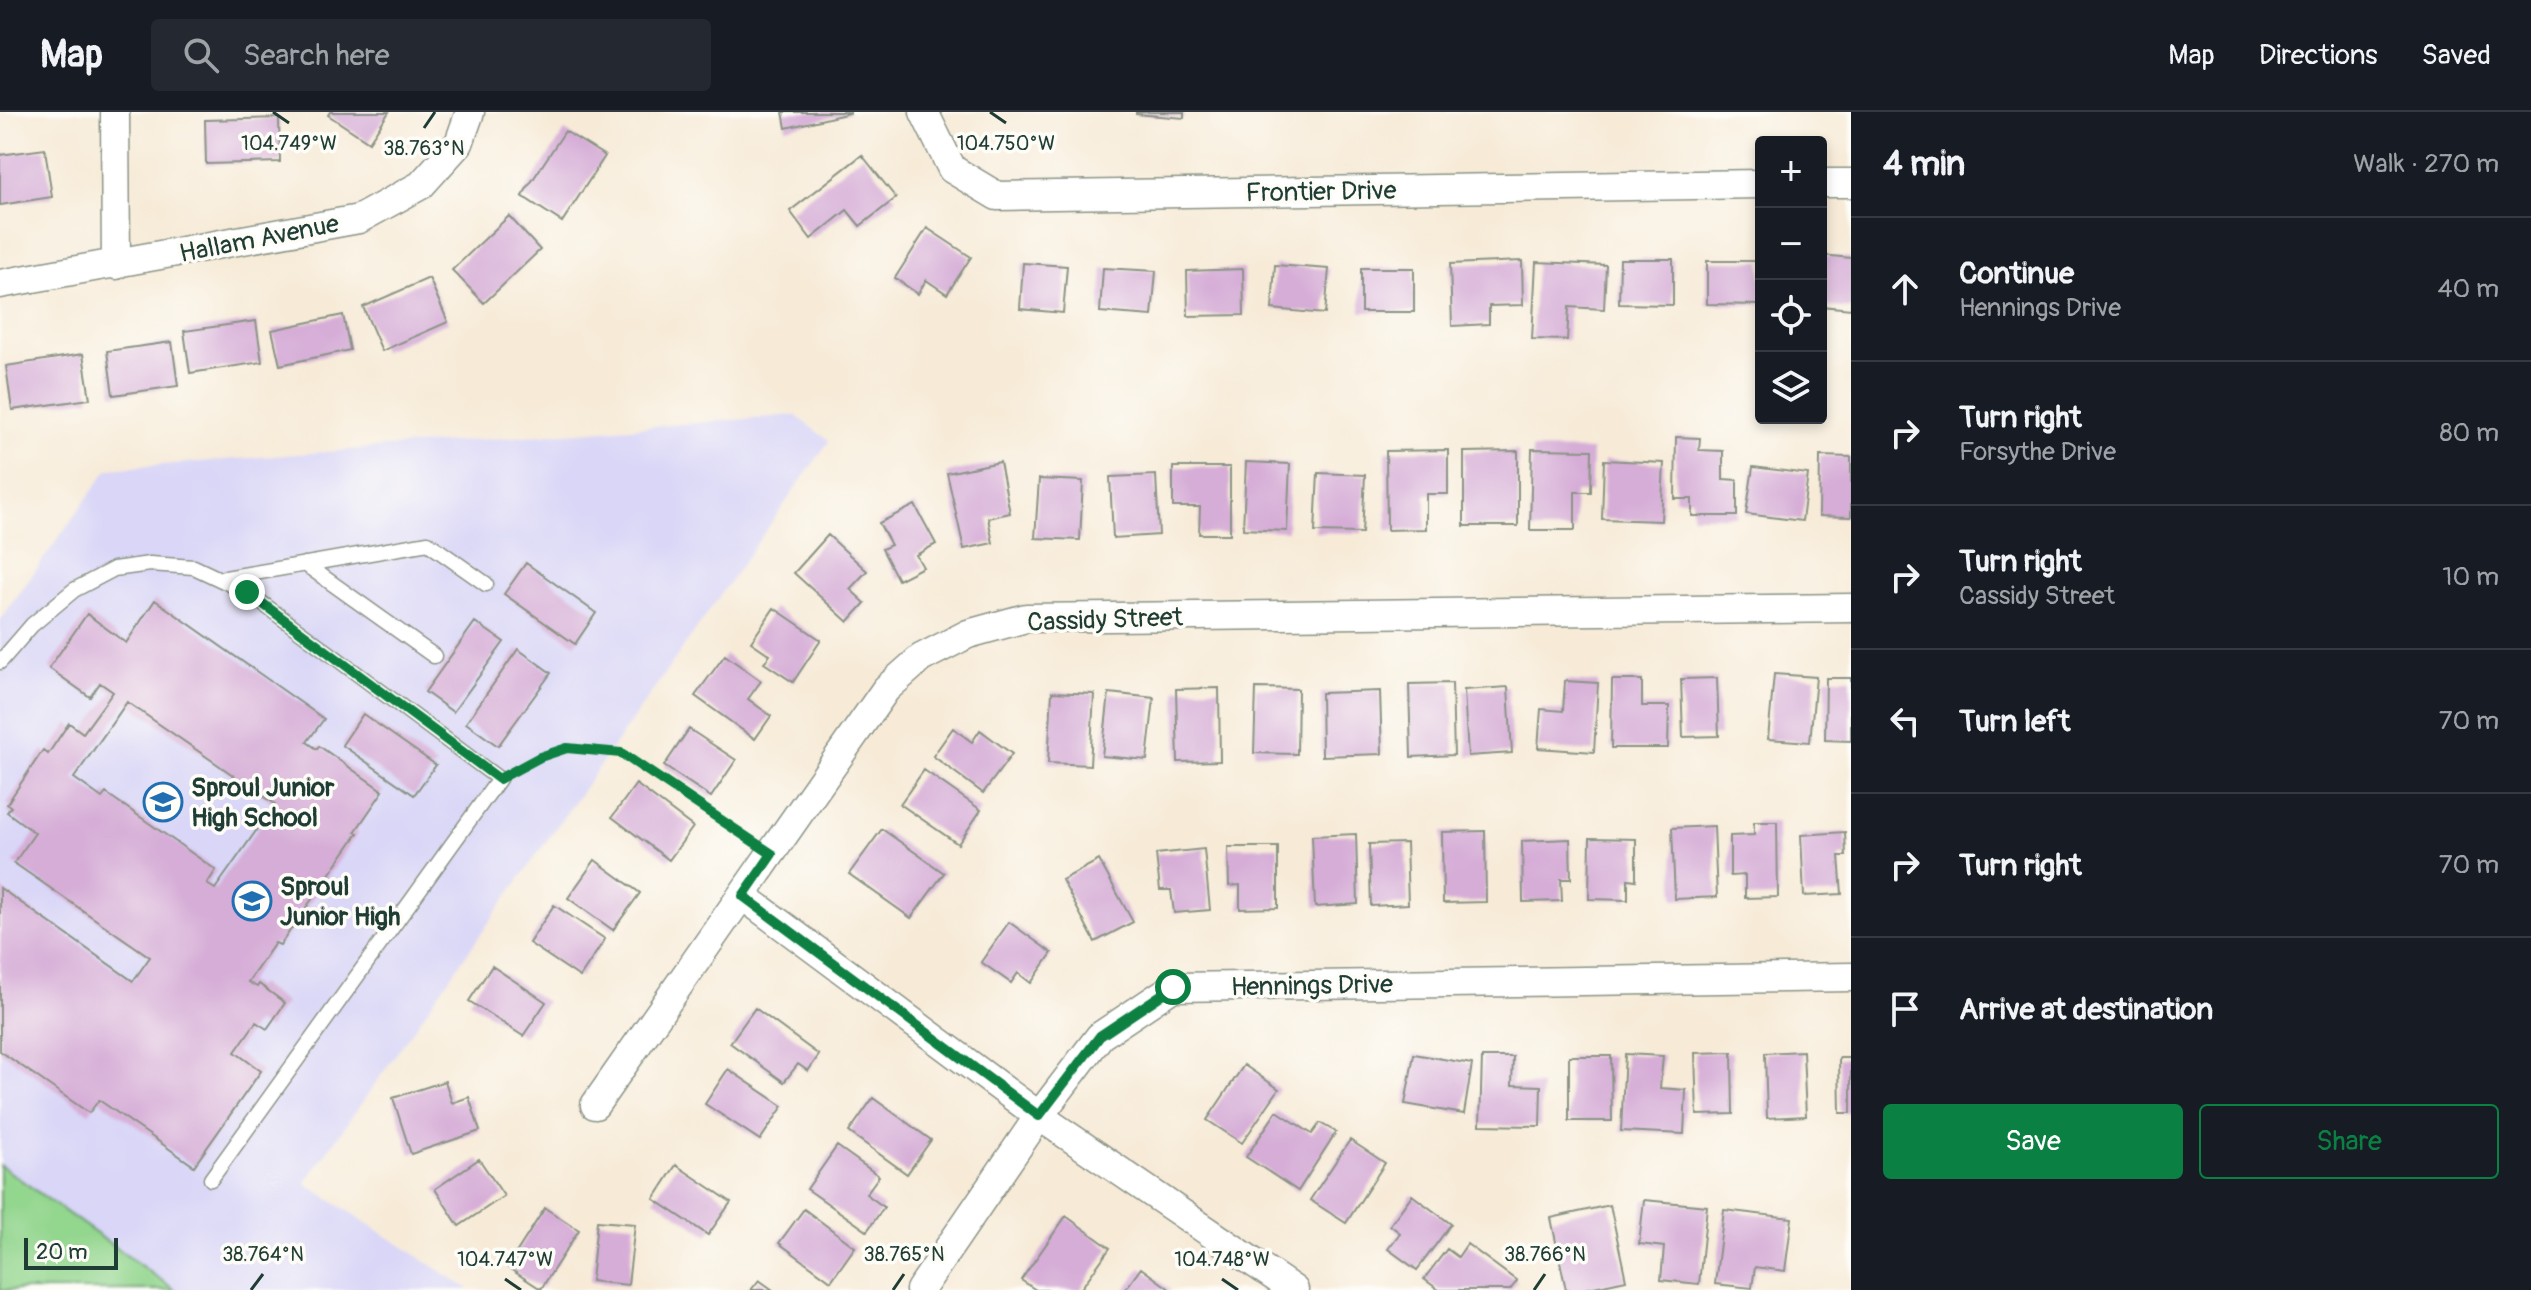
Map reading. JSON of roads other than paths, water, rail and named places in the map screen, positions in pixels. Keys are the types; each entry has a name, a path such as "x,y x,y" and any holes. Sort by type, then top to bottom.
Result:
{"street":[{"path":"115,112 116,265"},
{"name":"Hallam Avenue","path":"0,284 359,219 421,185 459,143 470,112"},
{"name":"Frontier Drive","path":"924,112 952,169 997,196 1755,184"},
{"path":"1827,183 1851,183"},
{"name":"Cassidy Street","path":"595,1105 886,689 921,658 968,634 1026,618 1851,608"},
{"path":"743,896 1039,1116 1294,1290"},
{"name":"Hennings Drive","path":"920,1290 1039,1116 1100,1036 1173,987 1851,977"}],"lane":[{"path":"220,579 428,543 486,584"},
{"path":"0,662 32,625 74,590 114,569 150,564 194,567 247,592 499,779 211,1179"},
{"path":"305,564 434,656"}],"place":[{"name":"Sproul Junior High School","path":"163,802"},
{"name":"Sproul Junior High","path":"252,901"}]}
